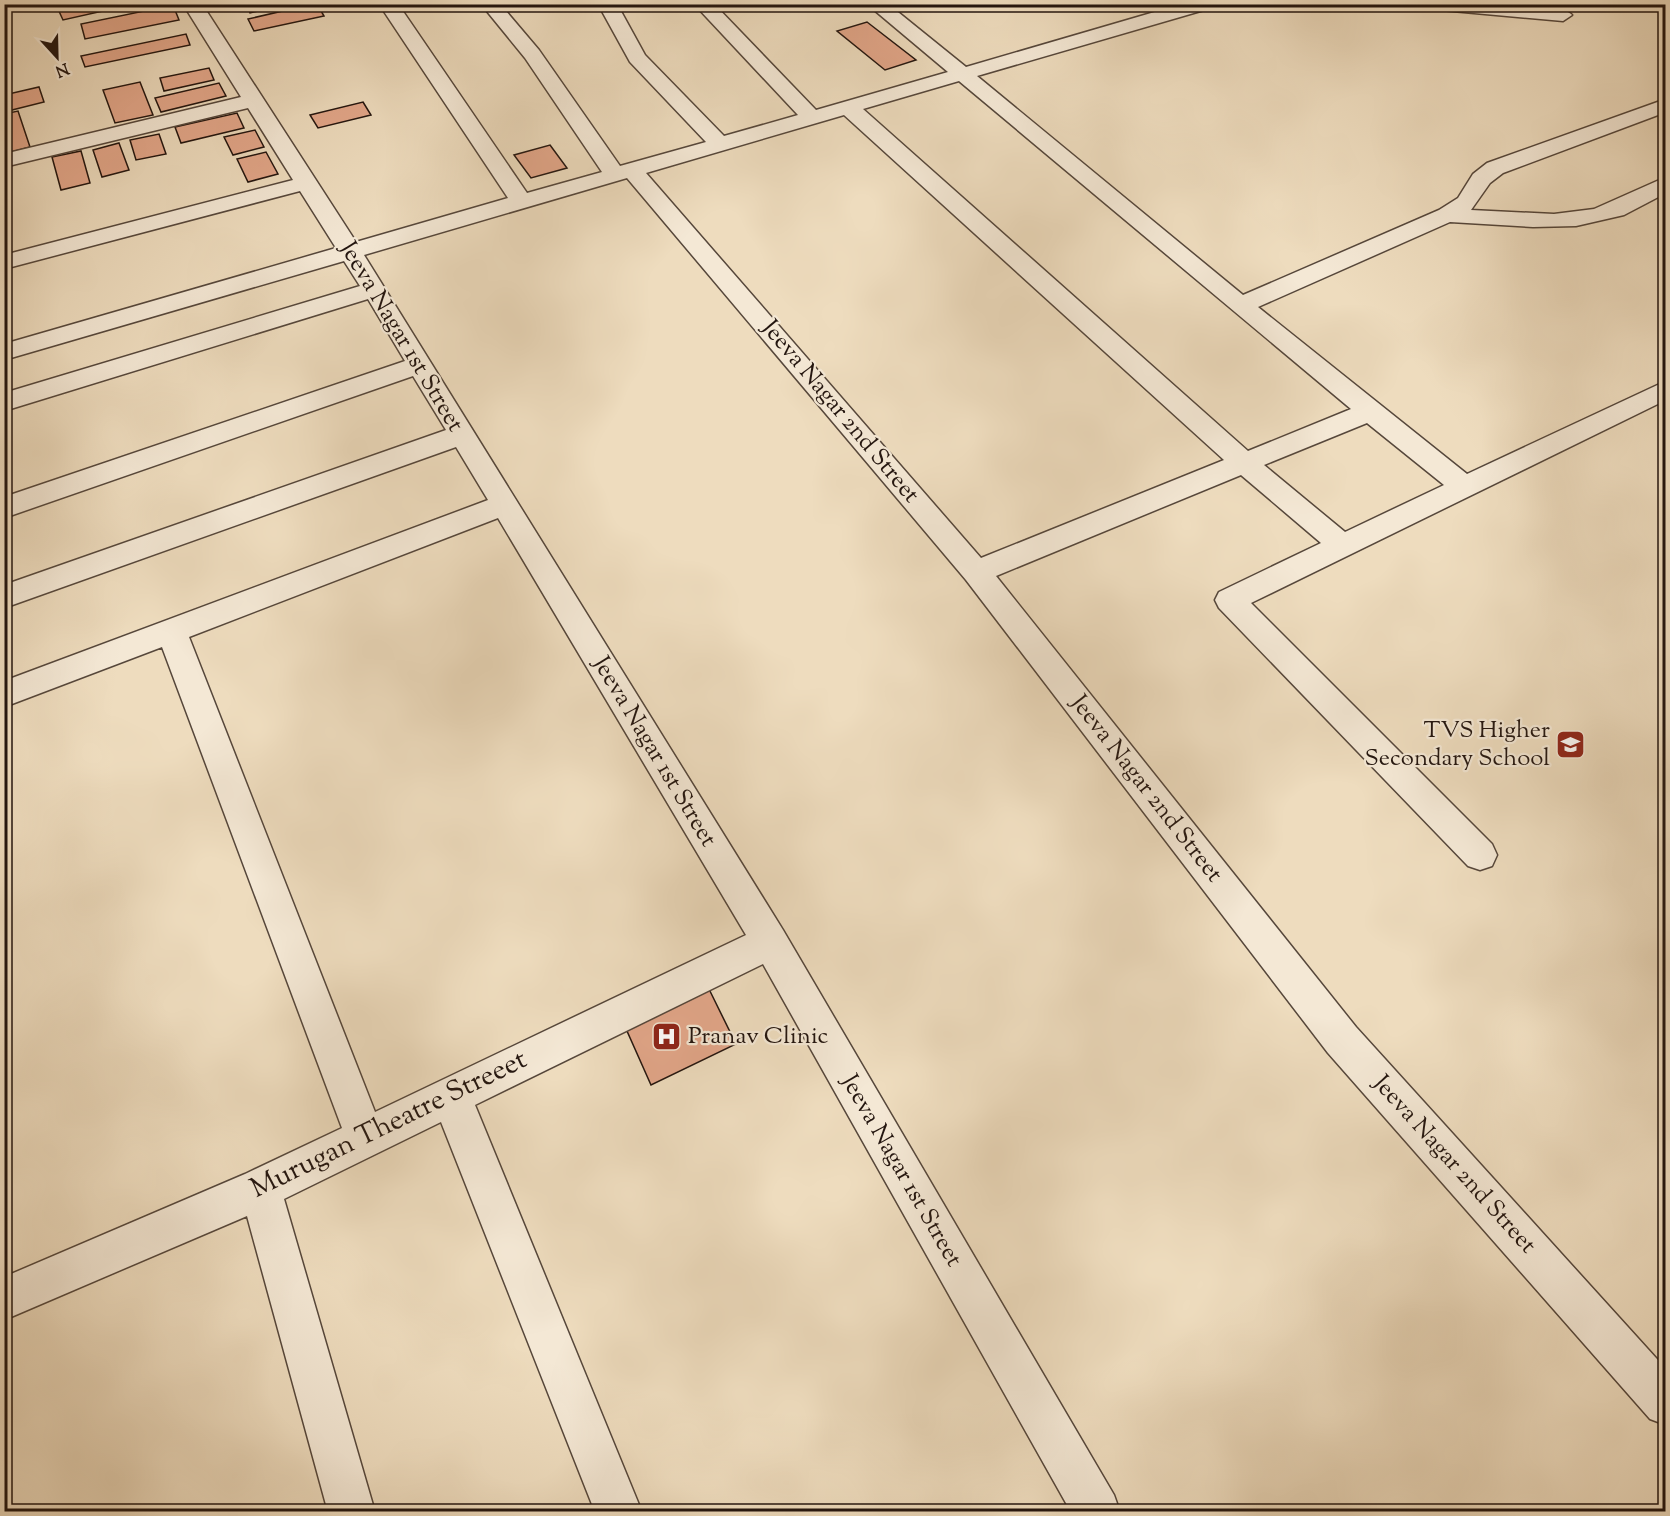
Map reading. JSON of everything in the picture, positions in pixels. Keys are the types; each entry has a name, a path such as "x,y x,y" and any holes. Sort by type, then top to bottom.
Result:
{"street":[{"name":"Jeeva Nagar 1st Street","path":"192,4 374,289 770,942 1096,1512"},
{"path":"388,4 522,202"},
{"name":"Jeeva Nagar 2nd Street","path":"490,4 532,54 624,173 976,572 1342,1040 1665,1403"},
{"path":"607,4 637,58 721,144"},
{"path":"703,4 812,118"},
{"path":"876,4 964,74 1369,412 1464,486"},
{"path":"4,352 1204,4"},
{"path":"1441,4 1563,15"},
{"path":"4,161 254,100"},
{"path":"1241,305 1447,215 1467,201 1481,179 1495,168 1665,105"},
{"path":"849,108 1244,463 1342,545"},
{"path":"4,262 306,183"},
{"path":"1447,215 1547,219 1588,217 1617,210 1665,184"},
{"path":"4,402 374,289"},
{"path":"4,508 418,365"},
{"path":"1480,855 1230,600 1665,389"},
{"path":"976,572 1369,412"},
{"path":"4,597 461,435"},
{"path":"4,694 504,505"},
{"path":"171,631 365,1137"},
{"name":"Murugan Theatre Streeet","path":"4,1299 260,1189 770,942"},
{"path":"450,1096 619,1512"},
{"path":"260,1189 352,1512"}],"building":[{"path":"77,4 134,4 63,20 58,9"},
{"path":"246,4 288,4 250,13"},
{"path":"317,4 324,16 254,31 248,19"},
{"path":"173,5 179,20 85,39 81,24"},
{"path":"867,22 916,60 885,70 837,31"},
{"path":"186,34 190,45 85,67 81,56"},
{"path":"209,68 214,80 164,91 160,78"},
{"path":"140,82 153,115 115,123 103,90"},
{"path":"219,83 226,96 161,112 155,98"},
{"path":"39,87 44,102 4,112 4,95"},
{"path":"363,102 371,115 318,128 310,115"},
{"path":"18,111 30,147 4,154 4,114"},
{"path":"237,113 244,128 181,143 175,127"},
{"path":"255,130 264,147 233,155 224,137"},
{"path":"159,134 166,154 136,160 130,140"},
{"path":"119,143 129,170 102,177 93,150"},
{"path":"550,145 567,168 531,178 514,155"},
{"path":"81,151 90,183 61,190 52,157"},
{"path":"266,152 278,174 248,182 237,159"},
{"path":"706,983 736,1044 651,1085 623,1022"}],"place":[{"name":"TVS Higher Secondary School","path":"1571,745"},
{"name":"Pranav Clinic","path":"667,1037"}]}
